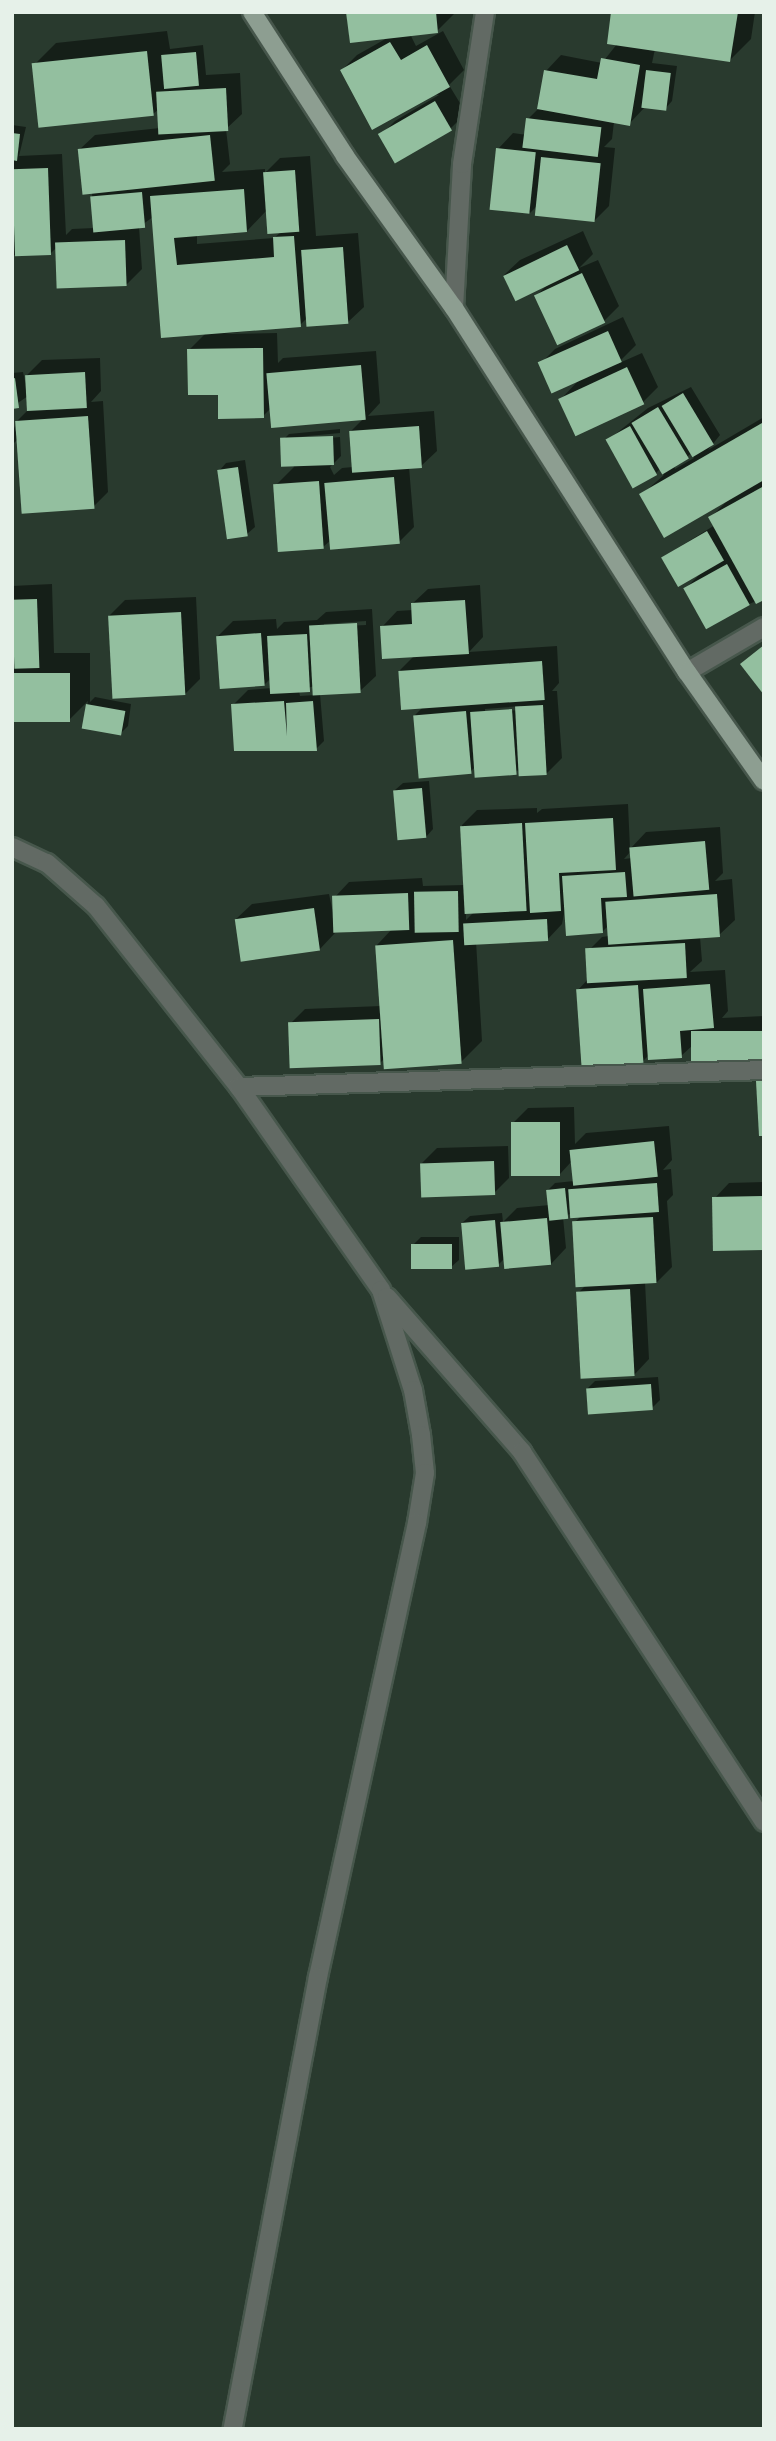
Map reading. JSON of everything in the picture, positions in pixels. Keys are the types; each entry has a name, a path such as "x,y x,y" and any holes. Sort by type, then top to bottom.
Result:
{"main road":[{"path":"252,12 345,156 454,308 687,672 764,781"}],"street":[{"path":"454,308 462,164 485,12"},
{"path":"687,672 764,627"},
{"path":"12,846 47,863 96,906 239,1087 381,1290 522,1452 764,1822"},
{"path":"239,1087 653,1070 764,1070"},
{"path":"233,2429 318,1977 425,1473 413,1390 381,1290"}],"building":[{"path":"346,12 436,12 438,33 350,43"},
{"path":"611,12 738,12 730,62 607,44"},
{"path":"390,42 401,60 427,45 450,87 372,130 340,70"},
{"path":"147,51 154,116 38,128 32,63"},
{"path":"196,52 199,86 164,89 161,55"},
{"path":"601,58 640,65 630,126 537,109 544,70 597,79"},
{"path":"646,70 671,73 666,111 641,108"},
{"path":"226,88 228,131 158,135 156,92"},
{"path":"435,101 452,130 395,163 378,134"},
{"path":"526,118 601,127 598,157 522,148"},
{"path":"12,133 20,134 17,161 12,160"},
{"path":"210,135 215,181 83,195 78,149"},
{"path":"496,148 536,152 529,214 490,210"},
{"path":"541,157 601,163 595,222 535,216"},
{"path":"48,168 51,255 15,256 12,169"},
{"path":"295,170 299,232 267,234 263,172"},
{"path":"244,189 247,232 174,238 177,265 274,257 273,237 294,236 301,327 161,338 150,196"},
{"path":"142,192 145,228 93,232 90,197"},
{"path":"125,240 127,286 57,288 55,242"},
{"path":"567,245 579,270 515,301 503,276"},
{"path":"343,247 348,324 306,327 301,250"},
{"path":"582,273 605,323 557,345 534,295"},
{"path":"608,331 622,362 551,393 538,362"},
{"path":"263,348 264,418 218,419 218,395 188,395 187,349"},
{"path":"361,365 366,420 271,428 266,373"},
{"path":"627,367 644,404 575,436 558,399"},
{"path":"85,372 87,408 27,411 25,375"},
{"path":"15,378 19,408 12,409 12,379"},
{"path":"683,393 714,444 692,457 662,406"},
{"path":"658,407 689,458 662,474 631,423"},
{"path":"88,416 94,509 22,514 15,421"},
{"path":"762,423 764,480 664,538 639,494"},
{"path":"419,426 422,468 352,473 349,431"},
{"path":"630,426 657,475 633,489 606,440"},
{"path":"333,436 334,465 281,467 280,438"},
{"path":"238,467 248,536 227,539 217,470"},
{"path":"394,477 400,544 330,550 324,483"},
{"path":"319,481 324,549 278,552 273,484"},
{"path":"764,486 764,600 756,604 708,517"},
{"path":"707,531 724,560 678,587 661,558"},
{"path":"727,564 750,605 706,629 683,588"},
{"path":"37,599 39,668 14,669 12,600"},
{"path":"465,600 469,654 382,659 380,626 412,624 411,603"},
{"path":"181,612 185,695 112,699 108,616"},
{"path":"357,623 361,693 313,695 309,626"},
{"path":"261,633 265,686 220,689 216,636"},
{"path":"307,634 310,692 270,694 267,636"},
{"path":"764,645 764,695 740,664"},
{"path":"542,661 545,700 401,710 398,671"},
{"path":"12,673 70,673 70,722 12,722"},
{"path":"284,701 287,736 286,703 313,701 317,751 234,751 231,704"},
{"path":"86,704 125,711 121,736 82,729"},
{"path":"543,705 547,775 519,776 515,706"},
{"path":"512,709 517,775 475,778 470,712"},
{"path":"466,711 471,774 419,778 413,716"},
{"path":"422,788 426,838 397,840 393,791"},
{"path":"613,818 616,870 559,873 561,911 530,913 525,823"},
{"path":"522,823 527,911 465,914 460,826"},
{"path":"705,841 709,890 634,896 629,848"},
{"path":"625,872 627,897 601,898 603,933 566,936 562,876"},
{"path":"458,891 459,932 415,933 414,892"},
{"path":"408,893 409,930 333,933 332,896"},
{"path":"717,894 720,937 608,945 605,902"},
{"path":"314,908 320,951 241,962 235,919"},
{"path":"547,919 548,941 464,945 463,923"},
{"path":"453,940 462,1064 384,1069 375,945"},
{"path":"685,943 687,978 587,983 585,948"},
{"path":"710,984 714,1028 680,1031 682,1058 648,1060 643,989"},
{"path":"638,985 643,1063 582,1067 576,989"},
{"path":"379,1019 381,1065 290,1068 288,1022"},
{"path":"691,1031 764,1031 764,1065 691,1065"},
{"path":"756,1081 764,1081 764,1136 759,1136"},
{"path":"511,1122 560,1122 560,1176 511,1176"},
{"path":"654,1141 658,1177 573,1186 569,1150"},
{"path":"494,1161 495,1195 421,1198 420,1164"},
{"path":"657,1183 659,1212 570,1218 568,1189"},
{"path":"565,1188 568,1219 549,1221 546,1190"},
{"path":"763,1196 764,1250 713,1251 712,1197"},
{"path":"653,1217 656,1283 576,1287 572,1221"},
{"path":"547,1218 551,1265 504,1269 500,1222"},
{"path":"495,1220 499,1267 465,1270 461,1223"},
{"path":"411,1244 452,1244 452,1269 411,1269"},
{"path":"630,1289 635,1376 581,1379 576,1292"},
{"path":"651,1384 653,1410 588,1414 586,1389"}]}
